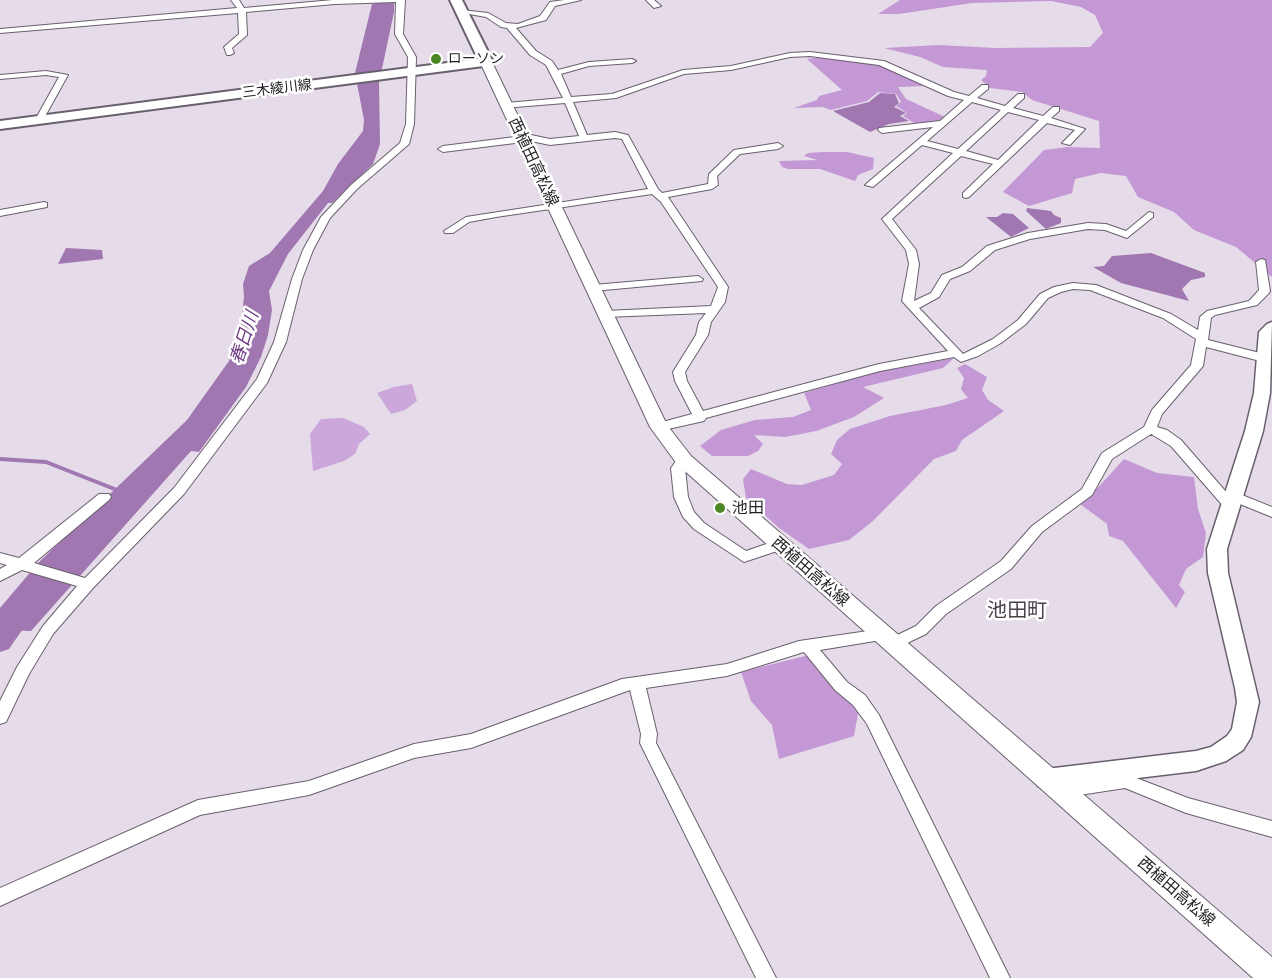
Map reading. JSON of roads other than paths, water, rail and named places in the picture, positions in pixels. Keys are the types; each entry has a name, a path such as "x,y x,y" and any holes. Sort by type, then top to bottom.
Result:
{"main road":[{"path":"459,6 486,62"},
{"name":"三木綾川線","path":"0,125 486,62"},
{"name":"西植田高松線","path":"486,62 659,427 684,460 778,545 1271,974"}],"street":[{"path":"230,53 228,47 243,35 242,10 235,0"},
{"path":"0,30 334,1 400,0 398,28 401,39 410,50 411,72 410,124 404,144 340,201 318,231 297,279 280,342 263,380 179,491 86,583 48,630 23,670 0,717"},
{"path":"459,6 488,15 496,22 510,26 543,18 553,4 577,0"},
{"path":"651,0 657,6"},
{"path":"510,26 532,53 549,63 556,73 584,138"},
{"path":"507,105 613,96 683,72 731,68 800,54 880,63 951,94 1081,129 1067,143"},
{"path":"556,73 589,64 632,61"},
{"path":"0,77 46,73 64,75 39,120"},
{"path":"870,185 985,87"},
{"path":"1021,96 887,219 911,250 914,264 908,301 912,308 961,358 974,354 1022,322 1044,296 1074,285 1092,287 1167,316 1203,340 1264,358"},
{"path":"966,195 1056,109"},
{"path":"882,130 944,123"},
{"path":"443,149 522,139 550,142 615,135 625,137 657,194 723,287 718,302 711,309 702,336 679,372 681,381 700,418"},
{"path":"922,142 999,163"},
{"path":"449,231 466,220 553,204 710,187 713,185 712,176 717,169 737,152 778,146"},
{"path":"0,213 44,205"},
{"path":"912,308 935,295 946,277 966,269 991,248 1028,236 1088,225 1106,227 1127,235 1149,215"},
{"path":"0,897 198,808 309,788 414,751 471,741 622,686 726,670 808,646 887,640 921,630 942,610 1006,565 1037,529 1087,492 1107,456 1150,429 1156,413 1185,377 1197,366 1206,317 1211,313 1233,309 1261,298 1265,291 1265,284 1261,262"},
{"path":"593,288 698,279"},
{"path":"605,314 711,309"},
{"path":"1053,785 1196,760 1218,754 1235,743 1243,730 1248,702 1218,573 1216,549 1259,410 1267,332 1272,327"},
{"path":"659,427 687,418 700,418 879,368 957,353"},
{"path":"1150,429 1162,433 1176,443 1230,500 1272,512"},
{"path":"684,460 678,468 679,489 688,514 699,526 744,557 778,545"},
{"path":"0,576 32,557 104,496"},
{"path":"0,558 86,583"},
{"path":"808,646 841,686 859,700 873,720 1000,978"},
{"path":"637,684 650,734 648,743 766,978"},
{"path":"1053,785 1126,781 1186,805 1272,830"}],"water":[{"path":"390,0 394,2 394,12 379,83 380,144 373,164 332,203 328,203 288,254 269,291 272,310 268,335 261,357 246,387 199,452 191,451 31,631 0,630 0,608 38,563 187,420 229,361 240,333 243,284 249,266 270,253 323,191 338,164 363,131 364,120 355,73 372,4"},
{"path":"880,93 895,94 899,103 894,107 906,113 900,116 909,121 889,124 870,132 833,111 869,102"},
{"path":"1027,208 1051,211 1061,218 1061,223 1046,229 1026,211"},
{"path":"1003,213 1013,214 1029,228 1011,237 986,217 997,217"},
{"path":"66,248 102,250 103,259 58,264"},
{"path":"1151,253 1205,273 1205,277 1191,280 1182,289 1189,301 1121,283 1093,267 1104,266 1112,256"}],"waterway":[{"path":"0,459 46,462 117,490"},
{"name":"春日川","path":"0,642 25,607"}],"place":[{"name":"ローソン","path":"436,59"},
{"name":"池田","path":"720,508"}],"district":[{"name":"池田町","path":"1017,611"}]}
